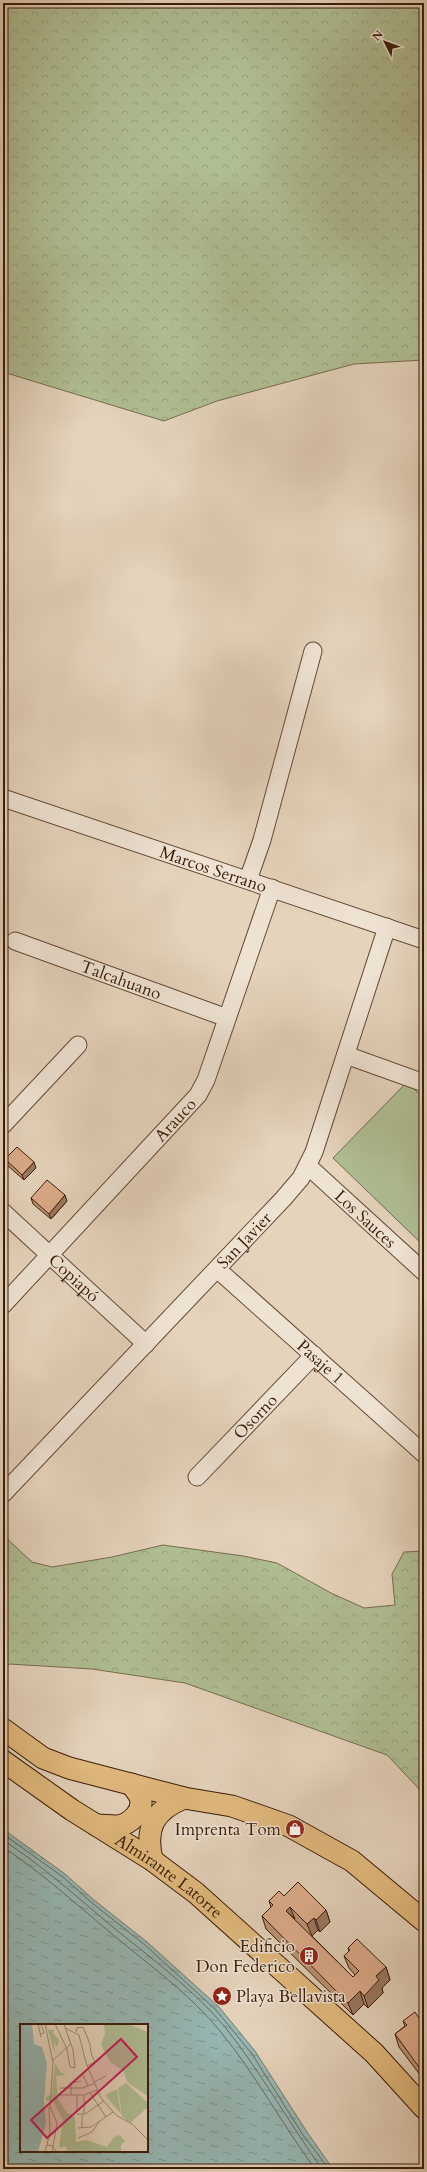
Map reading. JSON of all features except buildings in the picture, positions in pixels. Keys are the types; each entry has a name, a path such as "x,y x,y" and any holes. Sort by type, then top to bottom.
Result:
{"main road":[{"path":"3,1729 43,1758 69,1768 184,1798 232,1806 271,1818 289,1826 352,1861 424,1921"},
{"name":"Almirante Latorre","path":"3,1761 96,1825 152,1860 196,1893 374,2053 424,2108"},
{"path":"96,1825 118,1826 127,1823 135,1817 141,1806 140,1797 131,1784"},
{"path":"152,1860 149,1842 153,1821 170,1803 184,1798"}],"street":[{"path":"248,880 262,840 313,652"},
{"name":"Marcos Serrano","path":"3,798 424,940"},
{"name":"Arauco","path":"3,1305 198,1094 206,1080 272,888"},
{"name":"San Javier","path":"3,1494 218,1269 292,1189 308,1166 314,1152 387,927"},
{"name":"Talcahuano","path":"14,941 227,1018"},
{"path":"3,1125 78,1045"},
{"path":"346,1055 424,1083"},
{"name":"Los Sauces","path":"308,1166 424,1272"},
{"name":"Copiapó","path":"3,1212 146,1344"},
{"name":"Pasaje 1","path":"218,1269 424,1454"},
{"name":"Osorno","path":"196,1477 314,1355"}],"green space":[{"path":"3,3 424,3 424,360 354,364 217,401 164,421 3,372"},
{"path":"407,1082 424,1099 424,1246 333,1158"},
{"path":"3,1535 32,1562 52,1567 112,1557 163,1545 243,1556 277,1563 331,1593 364,1608 395,1605 392,1574 404,1552 424,1551 424,1794 387,1755 185,1683 92,1669 9,1664 3,1671"}],"water":[{"path":"3,1829 65,1874 94,1900 147,1942 219,2007 255,2051 307,2132 333,2169 3,2169"}],"place":[{"name":"Imprenta Tom","path":"295,1829"},
{"name":"Edificio Don Federico","path":"309,1956"},
{"name":"Playa Bellavista","path":"222,1996"}]}
